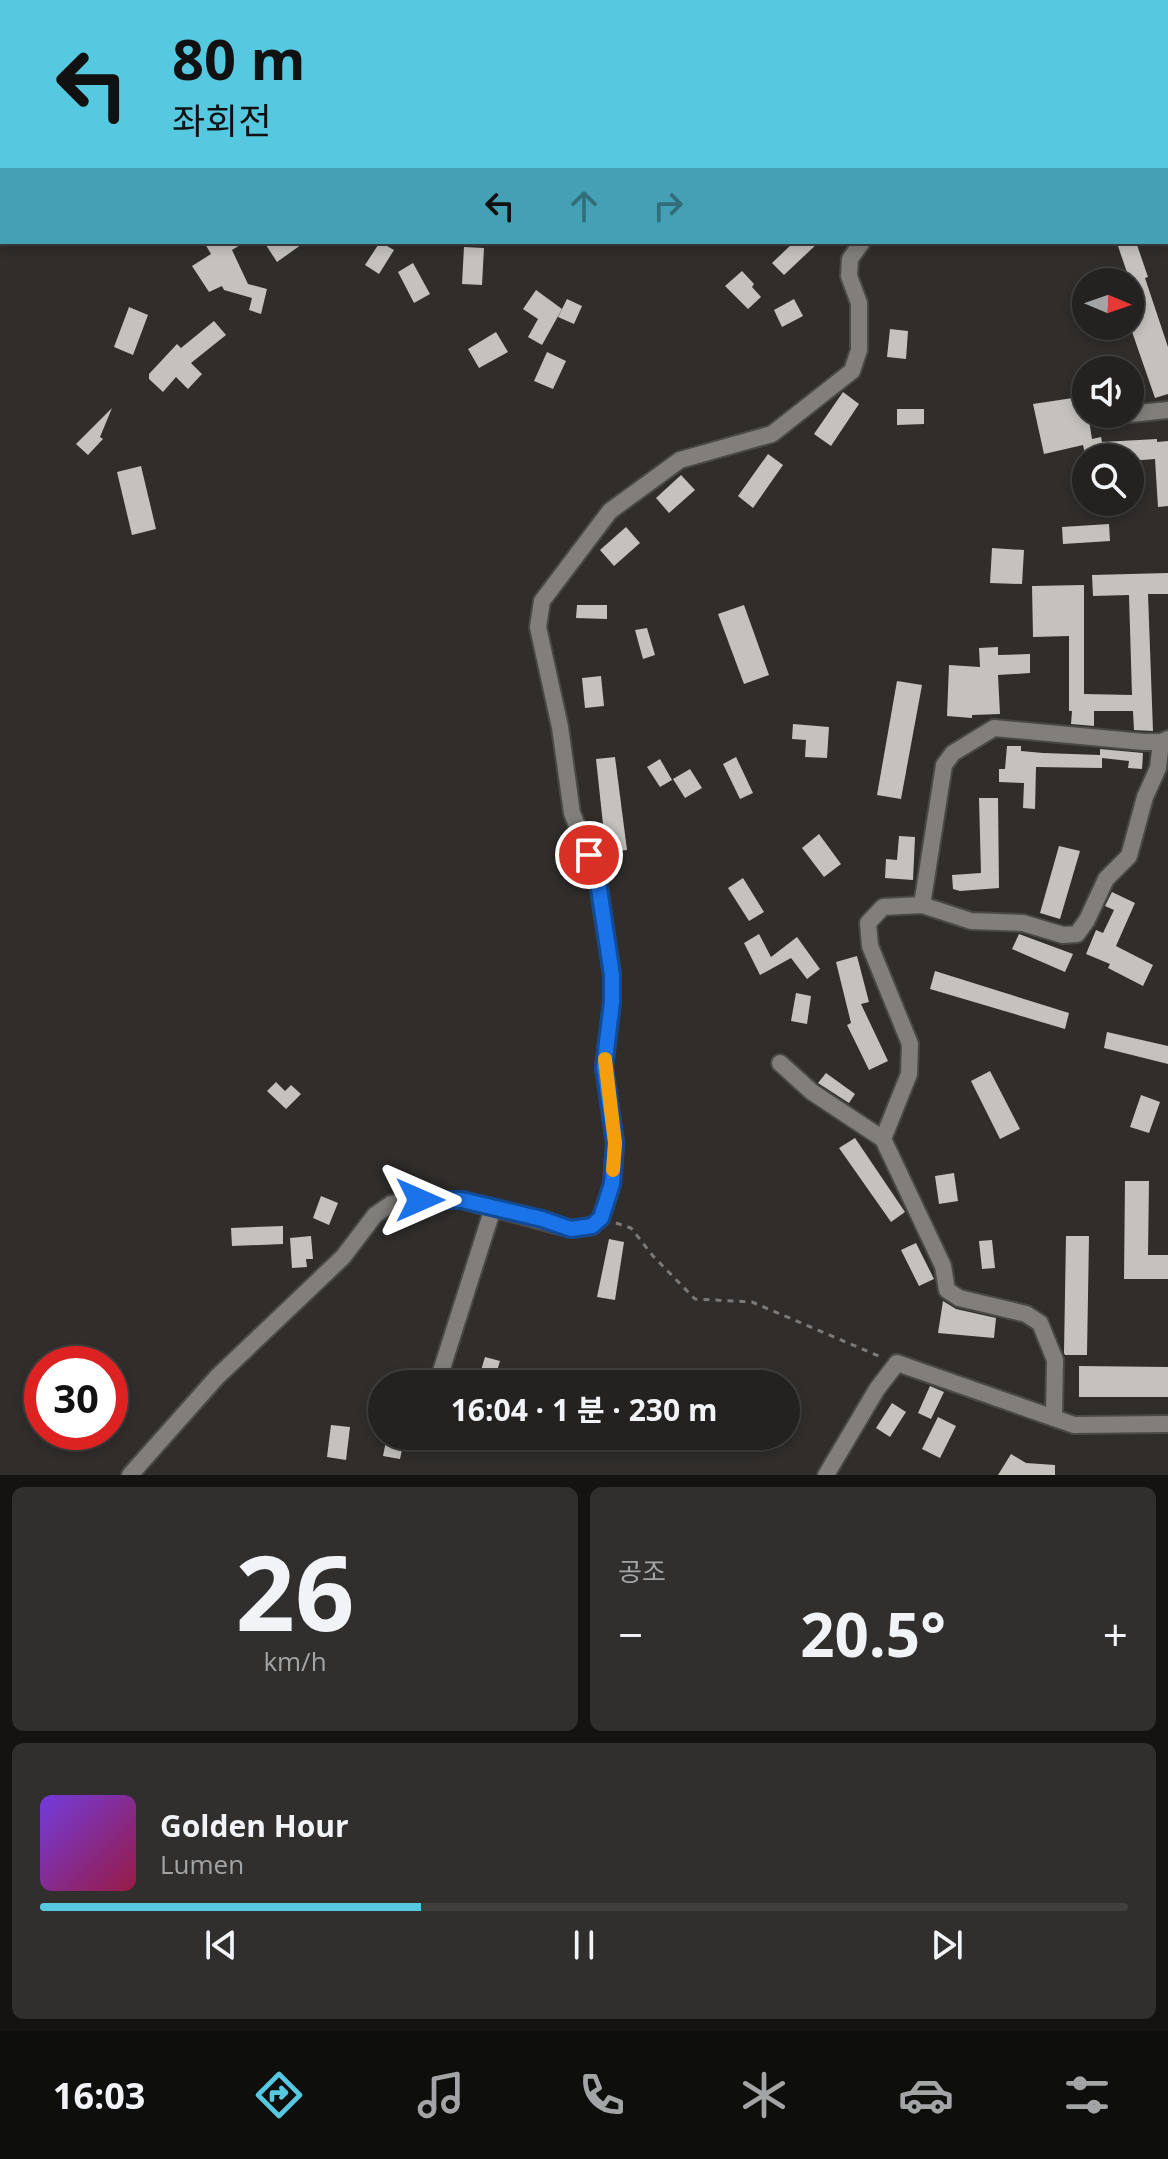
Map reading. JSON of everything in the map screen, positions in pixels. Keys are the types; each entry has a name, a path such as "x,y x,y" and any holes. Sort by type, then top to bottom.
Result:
{"street":[{"path":"130,1475 217,1377 343,1257 375,1215 391,1204 462,1200 571,1229 592,1226 601,1218 612,1184 615,1143 604,1067 612,975 597,875 572,813 560,727 538,627 542,601 610,511 680,460 772,434 852,371 859,350 859,303 849,276 850,259 861,244"},
{"path":"1144,413 1168,410"},
{"path":"883,1139 909,1074 910,1044 870,946 868,923 883,907 922,905 971,921 1023,923 1063,935 1077,934 1106,879 1129,856 1164,741 994,728 953,753 944,765 922,905"},
{"path":"780,1063 812,1092 883,1139 943,1266 947,1290 959,1298 1026,1314 1040,1323 1055,1360 1054,1418"},
{"path":"441,1370 493,1208"},
{"path":"826,1475 877,1389 897,1363 1074,1425 1168,1424"}],"path":[{"path":"601,1218 631,1228 653,1256 695,1299 752,1302 897,1363"}],"building":[{"path":"205,244 242,244 232,250 248,284 267,289 261,314 249,310 252,298 224,290 222,286 209,292 192,266 211,254"},
{"path":"265,244 302,244 277,262"},
{"path":"379,244 394,250 379,274 365,265"},
{"path":"792,244 817,244 784,275 772,263"},
{"path":"1137,244 1148,277 1145,278 1168,347 1168,394 1155,398 1144,366 1144,356 1140,356 1135,340 1144,340 1144,268 1125,268 1118,246"},
{"path":"464,247 484,248 482,285 462,284"},
{"path":"413,263 430,294 414,303 398,272"},
{"path":"742,271 761,297 748,309 725,286"},
{"path":"536,290 562,309 542,345 528,337 538,319 523,309"},
{"path":"567,299 582,306 574,324 558,317"},
{"path":"794,299 803,316 782,327 774,310"},
{"path":"129,307 148,315 133,355 114,347"},
{"path":"214,321 226,335 191,363 202,374 188,389 176,377 163,392 149,379 149,374 177,344 181,348"},
{"path":"890,329 908,331 906,359 887,357"},
{"path":"496,332 508,352 479,368 468,349"},
{"path":"547,352 566,361 553,389 534,381"},
{"path":"843,392 859,404 831,446 814,434"},
{"path":"1072,398 1072,428 1090,428 1092,439 1101,437 1102,442 1168,441 1168,506 1158,507 1155,459 1144,460 1144,444 1072,444 1072,448 1044,454 1033,404"},
{"path":"112,408 100,437 103,439 88,455 76,444"},
{"path":"897,409 924,409 924,424 897,425"},
{"path":"768,454 783,465 753,508 738,496"},
{"path":"141,466 156,529 132,535 117,472"},
{"path":"681,475 695,490 669,513 656,498"},
{"path":"1109,524 1110,541 1063,544 1062,527"},
{"path":"626,527 640,543 614,566 600,550"},
{"path":"992,548 1024,550 1022,584 990,583"},
{"path":"1168,573 1168,594 1148,594 1153,731 1134,730 1133,711 1094,711 1094,726 1071,724 1069,636 1033,637 1032,586 1084,585 1084,694 1132,695 1129,595 1093,596 1092,575"},
{"path":"577,605 607,605 607,619 576,618"},
{"path":"744,605 769,675 744,684 718,614"},
{"path":"647,628 655,655 643,659 635,630"},
{"path":"998,647 998,655 1030,654 1030,673 998,675 1000,714 972,715 972,718 947,716 949,665 980,667 979,648"},
{"path":"601,676 604,706 585,708 582,678"},
{"path":"897,681 922,685 901,799 877,795"},
{"path":"793,724 829,727 827,758 805,757 806,740 792,739"},
{"path":"1007,746 1021,746 1021,751 1043,753 1100,755 1100,749 1143,753 1142,769 1128,768 1129,761 1102,758 1102,768 1036,767 1035,809 1023,808 1024,783 999,782 999,769 1005,769"},
{"path":"615,757 627,850 606,852 596,759"},
{"path":"736,757 753,793 740,799 723,764"},
{"path":"660,759 672,780 660,787 647,767"},
{"path":"690,769 702,788 685,798 673,779"},
{"path":"979,798 998,798 999,888 960,891 953,889 952,875 981,873"},
{"path":"819,834 841,864 824,877 802,848"},
{"path":"899,836 915,837 913,880 885,878 886,859 897,860"},
{"path":"1059,846 1080,851 1060,919 1040,913"},
{"path":"743,878 764,912 749,921 728,888"},
{"path":"1112,892 1135,903 1116,946 1153,965 1143,986 1108,968 1110,964 1086,954 1096,930 1103,933 1114,910 1105,906"},
{"path":"759,934 771,957 797,937 820,969 807,979 791,958 760,975 744,943"},
{"path":"1019,934 1073,954 1065,972 1012,949"},
{"path":"857,956 869,1002 861,1004 888,1061 869,1070 847,1025 851,1023 836,962"},
{"path":"935,971 1069,1013 1065,1029 930,989"},
{"path":"796,993 811,996 807,1024 791,1021"},
{"path":"1107,1032 1168,1046 1168,1064 1104,1048"},
{"path":"990,1071 1020,1129 1000,1139 971,1081"},
{"path":"826,1073 855,1094 849,1103 818,1083"},
{"path":"276,1082 285,1091 291,1085 301,1094 286,1109 267,1091"},
{"path":"1141,1095 1160,1102 1149,1133 1130,1127"},
{"path":"855,1138 905,1212 891,1222 839,1148"},
{"path":"954,1173 958,1201 939,1204 935,1176"},
{"path":"1125,1181 1149,1181 1148,1255 1168,1255 1168,1279 1124,1279"},
{"path":"321,1196 338,1203 329,1225 313,1218"},
{"path":"283,1226 283,1244 232,1246 231,1228"},
{"path":"311,1236 313,1259 306,1259 307,1267 292,1268 290,1238"},
{"path":"1066,1236 1089,1236 1087,1355 1064,1353"},
{"path":"609,1239 624,1242 615,1300 597,1297"},
{"path":"992,1240 995,1268 982,1269 979,1241"},
{"path":"916,1243 934,1279 919,1286 901,1250"},
{"path":"943,1301 956,1309 996,1318 994,1338 938,1333"},
{"path":"485,1357 500,1361 497,1370 481,1370"},
{"path":"1079,1366 1168,1367 1168,1397 1079,1397"},
{"path":"930,1386 944,1392 931,1419 918,1413"},
{"path":"892,1403 906,1412 890,1437 876,1428"},
{"path":"938,1417 956,1426 940,1458 922,1449"},
{"path":"331,1425 350,1427 346,1460 327,1457"},
{"path":"384,1450 402,1450 400,1459 383,1456"},
{"path":"1011,1454 1026,1463 1055,1465 1055,1475 998,1475"}],"slow traffic":[{"path":"605,1059 615,1143 613,1170"}],"route":[{"path":"420,1200 462,1200 571,1229 592,1226 601,1218 612,1184 615,1143 604,1067 612,975 597,875 589,855"}]}
